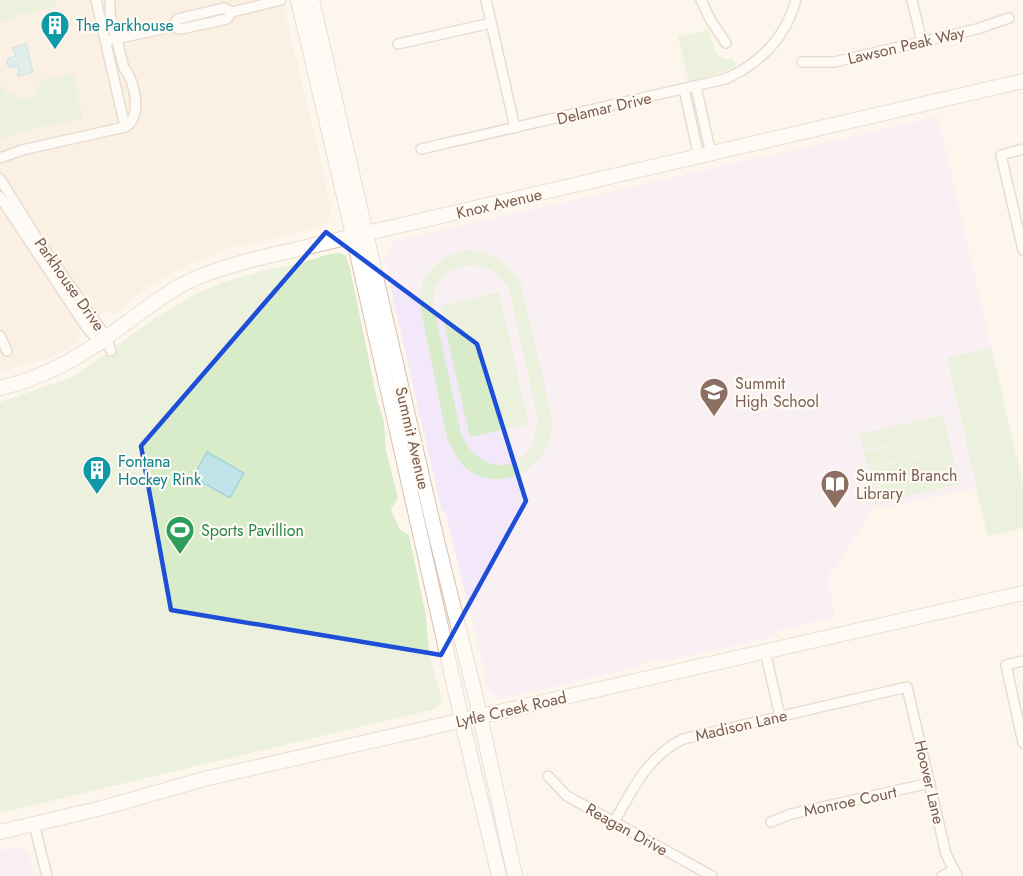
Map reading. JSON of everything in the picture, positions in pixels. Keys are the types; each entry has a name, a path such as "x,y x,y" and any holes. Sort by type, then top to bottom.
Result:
{"street":[{"path":"96,0 125,127"},
{"path":"0,158 22,150 125,127 133,120 135,103 129,74 124,68 110,14 110,0"},
{"path":"106,41 171,27 181,29 227,19 232,12 281,0"},
{"name":"Summit Avenue","path":"298,0 434,528 480,716 515,876"},
{"name":"Summit Avenue","path":"312,0 463,720 499,876"},
{"path":"486,0 515,128"},
{"path":"701,0 711,21 726,43"},
{"name":"Delamar Drive","path":"421,149 696,87 741,72 755,63 776,42 790,18 796,0"},
{"path":"912,0 922,42"},
{"name":"Lawson Peak Way","path":"802,62 834,62 977,29 1009,18"},
{"path":"398,44 491,23"},
{"name":"Knox Avenue","path":"0,388 29,380 81,355 155,301 180,286 206,274 251,260 1023,81"},
{"path":"696,87 705,156"},
{"path":"684,89 705,156"},
{"path":"1023,149 1001,154 1023,250"},
{"name":"Parkhouse Drive","path":"0,179 102,341"},
{"name":"Parkhouse Drive","path":"0,197 102,341"},
{"path":"0,336 7,351"},
{"name":"Lytle Creek Road","path":"0,832 208,778 1023,593"},
{"path":"765,651 780,716"},
{"path":"1023,661 1006,665 1023,743"},
{"name":"Madison Lane","path":"614,822 642,773 656,757 672,745 698,734 907,687"},
{"name":"Hoover Lane","path":"907,687 946,854 956,873"},
{"name":"Reagan Drive","path":"548,776 567,796 712,876"},
{"name":"Monroe Court","path":"771,822 791,814 930,783"},
{"path":"34,824 47,876"},
{"path":"942,876 956,873"}],"highlighted area":[{"path":"326,232 477,344 526,501 441,655 171,610 141,446"}],"shaded area":[{"path":"0,0 282,0 324,176 331,215 324,226 227,249 179,269 147,287 114,313 103,312 79,332 76,343 48,359 0,372"},
{"name":"Summit High School","path":"938,117 1023,485 1023,528 988,536 976,488 882,508 875,505 835,569 833,568 828,576 830,577 828,581 835,617 775,631 776,636 662,662 661,659 638,664 638,667 499,699 486,689 485,672 445,511 442,512 384,258 395,241"},
{"path":"18,847 28,853 34,876 0,876 0,851"}],"green space":[{"path":"0,0 57,1 54,7 20,15 13,12 15,19 0,22"},
{"path":"708,30 717,55 726,59 732,58 736,66 689,82 678,37"},
{"path":"73,74 83,118 24,131 0,139 0,83 7,93 14,91 16,100 37,95 36,89 40,88 38,80"},
{"path":"468,250 477,251 499,259 521,283 551,413 552,433 539,459 520,474 508,478 483,477 471,472 460,461 447,438 420,306 420,295 426,276 432,269 439,262","holes":["468,266 483,267 496,273 509,289 537,416 535,435 529,449 520,459 508,464 496,465 483,460 471,450 461,434 433,302 437,285 446,274"]},
{"path":"340,253 346,256 350,269 377,399 384,422 386,451 398,497 391,510 400,530 409,535 426,616 429,653 442,700 435,709 0,813 0,402 73,377 154,319 197,293 265,270"},
{"path":"499,292 529,424 470,437 440,306"},
{"path":"991,348 1023,485 1023,528 988,536 947,358"},
{"path":"943,415 951,449 868,468 864,452 924,437 863,450 860,434"},
{"path":"951,450 955,467 872,486 868,469"},
{"path":"956,468 959,484 932,490 930,483 931,491 875,504 872,487"}],"water":[{"path":"26,44 33,72 18,76 19,67 10,67 7,60 16,55 12,48"},
{"path":"207,452 244,473 230,498 193,477"}],"place":[{"name":"The Parkhouse","path":"55,50"},
{"name":"Summit High School","path":"714,418"},
{"name":"Fontana Hockey Rink","path":"97,496"},
{"name":"Summit Branch Library","path":"835,510"},
{"name":"Sports Pavillion","path":"180,556"}]}
